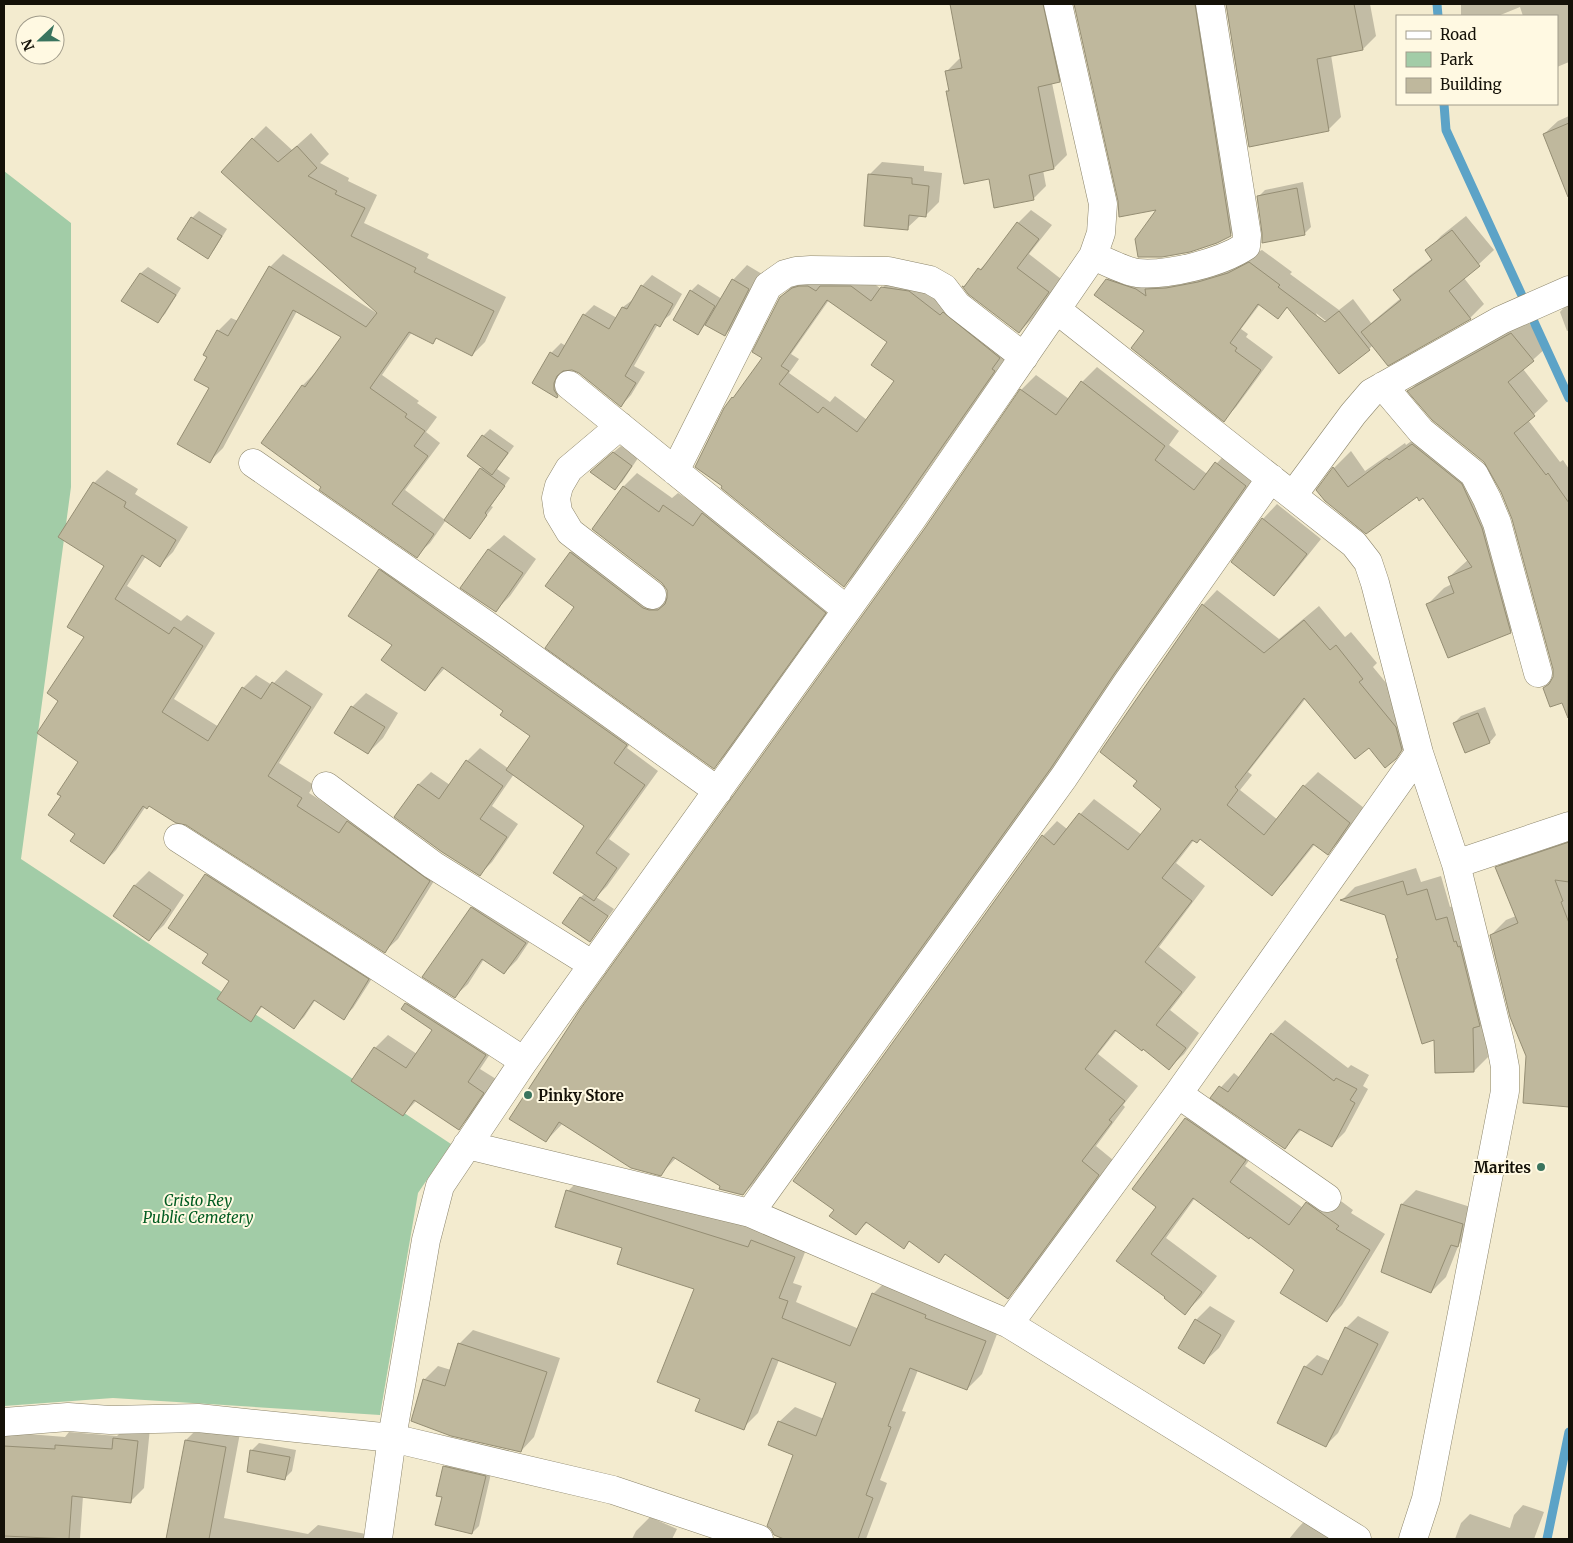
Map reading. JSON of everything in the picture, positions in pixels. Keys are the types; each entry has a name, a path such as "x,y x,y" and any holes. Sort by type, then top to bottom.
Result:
{"street":[{"path":"378,1539 392,1438 426,1240 440,1186 524,1061 912,519 1093,256 1101,233 1103,204 1058,4"},
{"path":"1093,256 1136,273 1169,272 1204,265 1238,252 1246,246 1247,235 1210,4"},
{"path":"675,471 768,286 785,274 811,270 888,271 930,280 944,288 957,305 1024,357"},
{"path":"1293,495 1353,414 1371,393 1501,320 1564,292"},
{"path":"1057,310 1354,544 1368,562 1375,583 1419,753 1456,864 1505,1067 1505,1091 1426,1498 1413,1539"},
{"path":"569,386 847,610"},
{"path":"1383,386 1420,431 1474,474 1497,523 1538,673"},
{"path":"620,426 569,469 559,486 556,498 558,512 570,532 652,595"},
{"path":"252,463 498,633 718,791"},
{"path":"750,1213 1064,777 1127,683 1271,478"},
{"path":"1009,1324 1178,1094 1419,753"},
{"path":"326,786 433,865 593,965"},
{"path":"1456,864 1569,826"},
{"path":"178,838 524,1061"},
{"path":"1178,1094 1327,1198"},
{"path":"467,1145 750,1213 1009,1324 1357,1539"},
{"path":"4,1422 68,1417 110,1420 198,1418 392,1438 613,1490 759,1539"}],"green space":[{"name":"Cristo Rey Public Cemetery","path":"4,171 71,223 71,487 21,859 451,1144 418,1193 380,1415 113,1398 4,1406"}],"building":[{"path":"950,4 1043,4 1060,82 1038,87 1054,169 1029,175 1034,200 994,208 989,179 964,184 946,91 949,91 945,71 962,68"},
{"path":"1074,4 1195,4 1231,236 1190,252 1162,257 1138,257 1135,239 1156,210 1119,217 1118,201"},
{"path":"1226,4 1354,4 1363,50 1317,59 1329,131 1249,147"},
{"path":"1569,123 1569,197 1568,197 1543,134"},
{"path":"252,138 278,162 297,146 317,168 308,176 337,191 335,194 365,208 351,236 416,268 414,272 494,311 472,356 436,338 433,344 409,332 370,388 407,414 405,417 425,431 414,446 428,456 392,504 434,534 417,558 319,490 321,487 261,443 302,385 305,387 341,337 293,310 210,463 177,444 209,388 194,380 207,357 203,355 217,330 228,336 269,266 366,327 377,313 221,172"},
{"path":"868,174 912,178 912,184 929,186 926,217 909,215 908,230 864,226"},
{"path":"1297,188 1305,235 1262,243 1257,196"},
{"path":"191,217 222,236 208,259 177,239"},
{"path":"1017,222 1039,239 1017,268 1049,292 1019,333 968,294 962,286 964,287 978,268 981,270"},
{"path":"1452,230 1480,266 1449,291 1471,319 1388,366 1361,332 1401,300 1393,290 1432,260 1425,250"},
{"path":"1249,262 1280,285 1278,287 1325,322 1339,311 1370,350 1339,374 1287,307 1278,319 1258,304 1230,343 1237,348 1235,351 1261,370 1224,422 1131,348 1144,331 1094,295 1106,279 1136,289 1146,296 1145,289 1166,288 1198,282 1228,273"},
{"path":"140,273 176,295 158,323 121,301"},
{"path":"732,279 749,289 725,336 705,325"},
{"path":"641,285 673,304 660,327 655,324 625,376 636,383 621,407 579,373 572,370 563,371 557,376 554,390 558,396 557,398 532,383 550,352 558,357 583,314 609,329 622,307 627,309"},
{"path":"808,286 816,291 820,286 851,286 871,301 881,287 909,291 940,315 943,312 1000,358 992,369 995,371 844,587 721,488 722,486 695,467 724,408 762,358 752,352 780,297 792,288","holes":["827,300 887,342 871,365 894,381 857,432 823,407 818,413 779,384 789,371 781,366"]},
{"path":"690,290 715,306 698,335 673,320"},
{"path":"1511,333 1534,361 1508,382 1535,416 1514,433 1546,475 1548,473 1569,503 1568,718 1562,703 1550,707 1543,688 1549,684 1553,677 1553,669 1512,519 1501,492 1484,462 1432,420 1407,391"},
{"path":"1081,381 1165,446 1155,460 1194,490 1215,462 1246,486 1114,674 1051,768 743,1195 719,1189 720,1186 673,1157 661,1176 631,1168 559,1122 546,1142 509,1119 581,1008 925,528 1020,389 1056,415"},
{"path":"482,435 508,453 492,475 467,456"},
{"path":"1412,444 1462,484 1482,528 1511,633 1448,658 1426,604 1454,593 1448,577 1472,567 1423,498 1419,501 1417,497 1366,534 1325,501 1316,490 1333,467 1348,487 1387,458 1389,460"},
{"path":"613,452 632,466 615,490 590,472"},
{"path":"480,468 505,486 485,513 487,515 470,539 444,520"},
{"path":"93,482 126,502 124,507 176,540 160,567 142,555 115,599 169,634 174,627 203,646 162,712 208,741 242,687 261,699 272,682 311,707 268,776 302,798 297,806 339,833 347,821 430,881 385,953 186,825 176,823 149,806 147,809 143,806 104,864 70,841 75,834 48,815 61,796 57,794 78,762 37,733 58,701 47,693 84,637 67,627 104,566 58,537"},
{"path":"623,486 659,512 663,505 693,526 702,513 826,613 714,769 545,648 574,607 545,586 570,552 643,608 658,610 665,604 667,590 662,583 592,529"},
{"path":"1262,518 1307,554 1274,596 1231,562"},
{"path":"488,549 523,573 496,612 460,588"},
{"path":"379,569 627,745 614,763 645,785 596,853 617,868 594,901 553,873 584,826 506,770 530,736 500,715 503,711 442,667 425,691 381,660 392,645 348,616"},
{"path":"1202,604 1264,653 1304,620 1330,650 1336,645 1363,679 1359,682 1396,727 1402,750 1396,759 1385,768 1369,748 1355,759 1304,698 1235,787 1238,790 1227,805 1264,835 1303,785 1350,823 1328,855 1313,844 1272,896 1200,839 1197,843 1192,840 1162,878 1192,901 1145,962 1182,992 1156,1025 1186,1048 1169,1070 1115,1030 1085,1069 1125,1101 1109,1120 1112,1122 1082,1161 1099,1175 1008,1299 945,1254 939,1263 909,1241 904,1249 866,1222 856,1235 829,1216 834,1210 793,1181 1042,835 1054,845 1079,813 1128,850 1161,809 1133,786 1137,781 1100,752"},
{"path":"351,706 385,727 368,754 334,733"},
{"path":"1478,713 1490,743 1465,753 1453,723"},
{"path":"466,760 503,786 480,819 507,837 480,876 442,852 394,817 418,784 439,799"},
{"path":"1569,842 1569,882 1555,880 1569,923 1569,1107 1523,1103 1526,1056 1510,1017 1490,935 1518,923 1495,867"},
{"path":"205,874 369,979 344,1020 314,1000 294,1029 261,1006 251,1022 217,999 229,981 202,963 208,954 168,928"},
{"path":"1403,881 1407,895 1427,889 1436,920 1447,917 1454,942 1456,941 1458,947 1460,946 1480,1026 1473,1028 1474,1072 1435,1073 1434,1040 1422,1044 1396,959 1398,958 1385,915 1340,900"},
{"path":"134,885 171,910 149,941 113,916"},
{"path":"580,897 608,916 590,942 562,923"},
{"path":"471,907 526,943 504,974 482,959 455,998 422,977"},
{"path":"405,1003 486,1055 468,1082 484,1093 459,1130 414,1100 403,1116 351,1081 374,1047 406,1068 432,1030 401,1009"},
{"path":"1271,1033 1334,1081 1336,1078 1357,1089 1350,1100 1355,1103 1332,1147 1299,1129 1285,1149 1210,1098 1219,1086 1228,1092"},
{"path":"1185,1118 1246,1160 1230,1182 1289,1225 1306,1202 1339,1226 1336,1229 1370,1250 1327,1322 1280,1293 1294,1270 1193,1198 1151,1254 1202,1292 1185,1315 1165,1297 1116,1261 1156,1207 1132,1189"},
{"path":"566,1190 748,1247 751,1240 795,1257 779,1298 788,1301 782,1318 850,1346 872,1293 926,1315 925,1318 986,1341 967,1390 910,1368 888,1426 891,1427 866,1495 873,1498 858,1539 784,1539 774,1535 767,1526 793,1455 768,1445 778,1421 816,1436 836,1383 772,1358 744,1430 695,1411 700,1399 657,1382 694,1289 617,1264 622,1248 555,1227"},
{"path":"1401,1204 1463,1224 1458,1247 1451,1245 1431,1293 1381,1272"},
{"path":"1195,1319 1221,1335 1204,1364 1178,1348"},
{"path":"1345,1327 1378,1344 1326,1447 1277,1423 1304,1366 1322,1375"},
{"path":"458,1343 547,1372 521,1452 451,1436 411,1421 423,1379 445,1386"},
{"path":"113,1438 138,1441 131,1503 72,1496 69,1539 4,1536 4,1446 55,1449 55,1445 112,1449"},
{"path":"185,1440 226,1447 209,1539 166,1539"},
{"path":"250,1450 290,1457 285,1480 247,1472"},
{"path":"443,1466 486,1476 472,1534 435,1525 442,1497 436,1496"}],"waterway":[{"path":"1437,4 1438,15"},
{"path":"1444,105 1446,130 1569,398"},
{"path":"1547,1539 1569,1432"}],"place":[{"name":"Pinky Store","path":"528,1095"},
{"name":"Marites","path":"1541,1167"}]}
